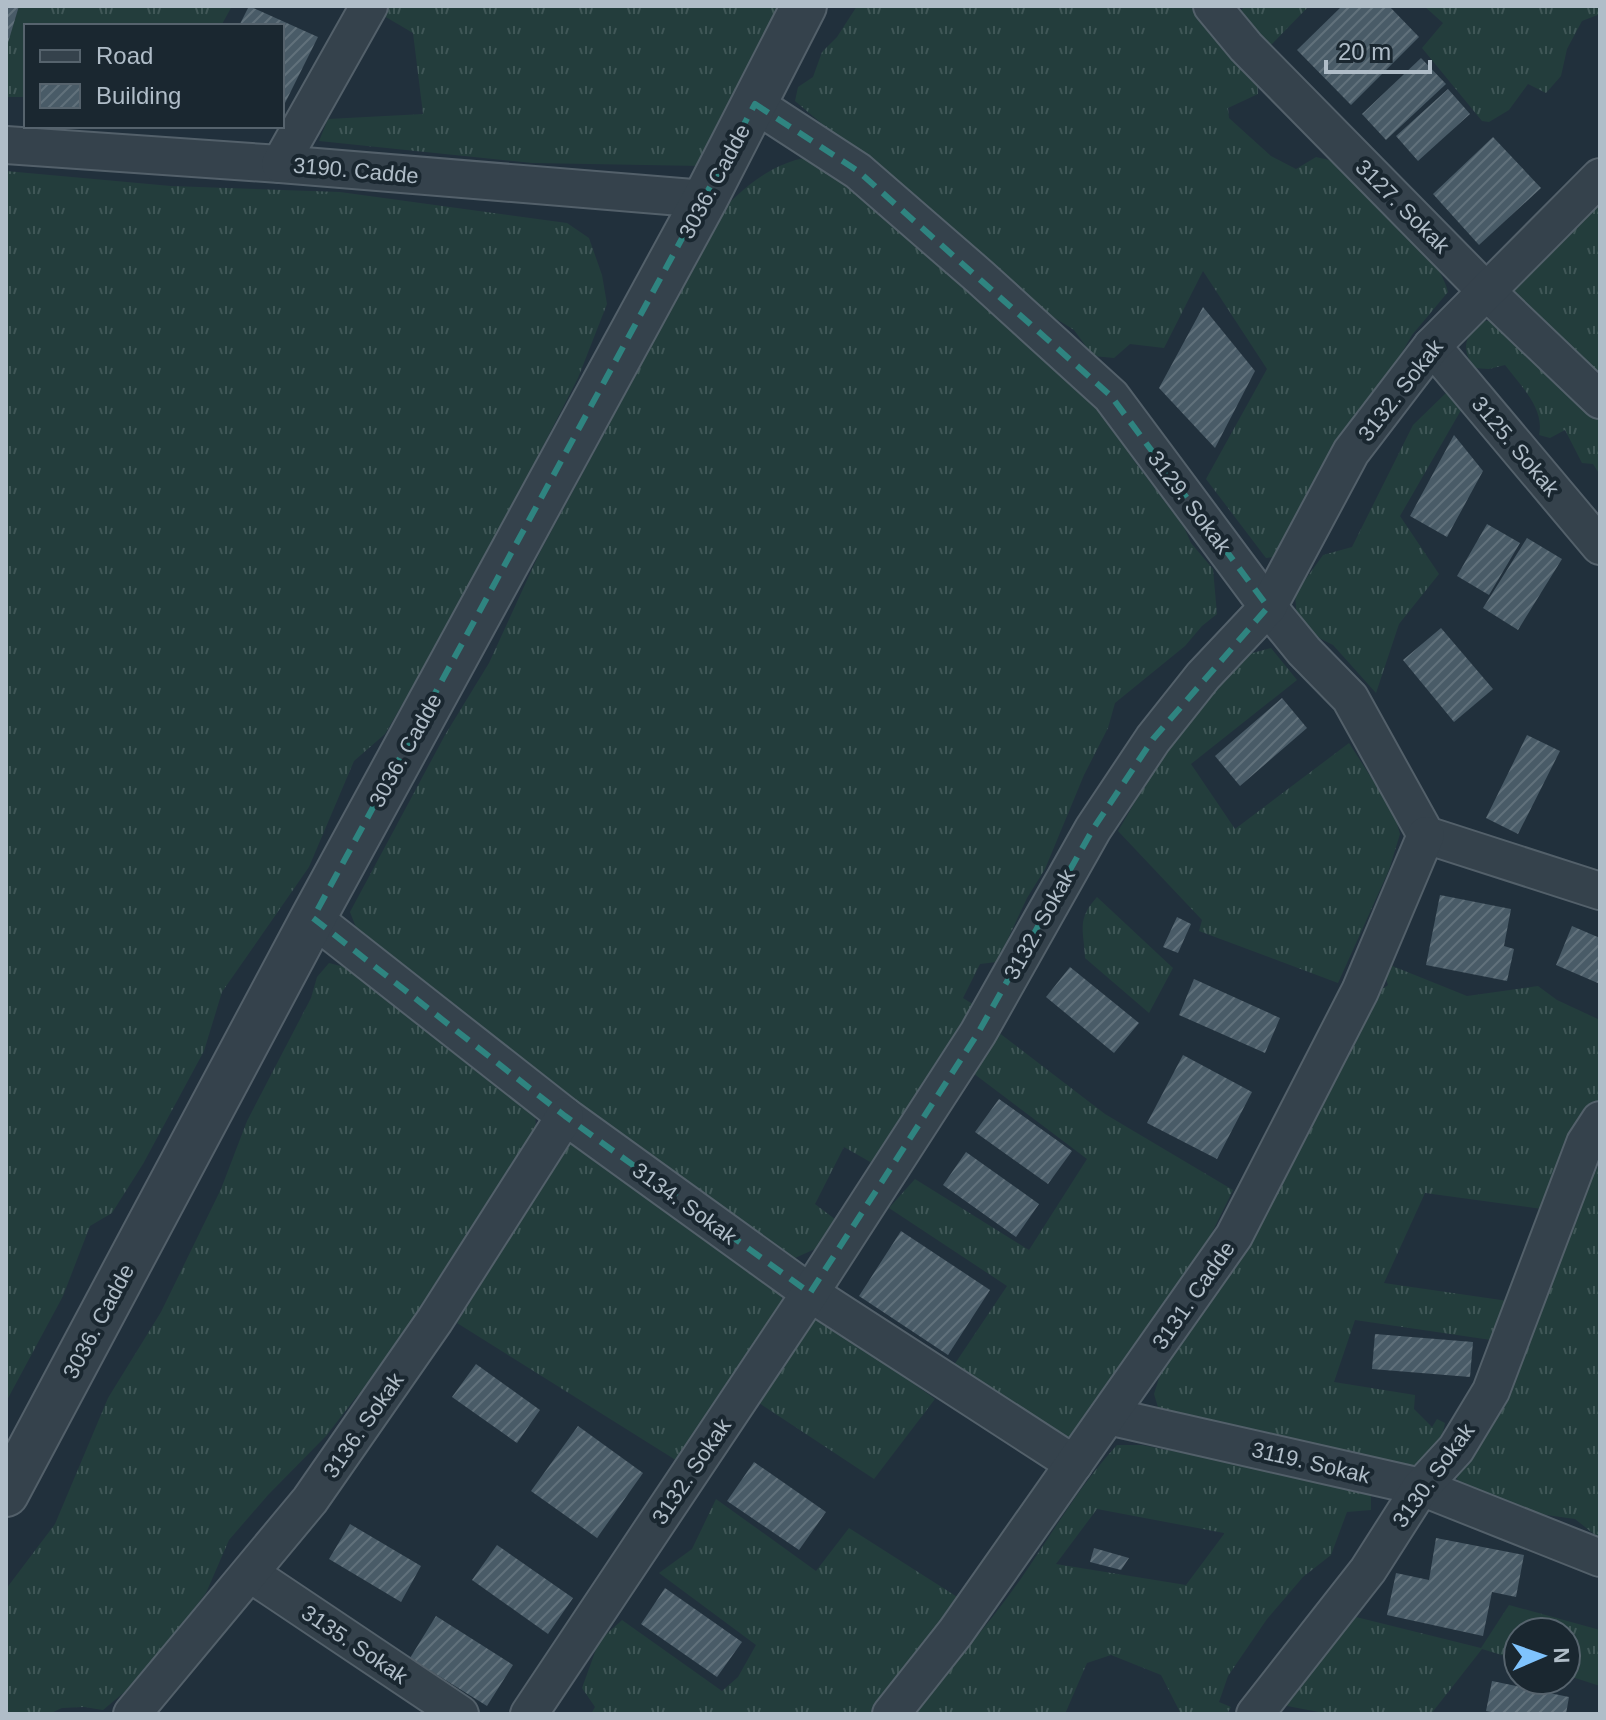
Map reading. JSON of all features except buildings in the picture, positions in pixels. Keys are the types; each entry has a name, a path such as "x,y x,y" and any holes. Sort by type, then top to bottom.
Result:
{"street":[{"path":"280,164 369,6"},
{"name":"3036. Cadde","path":"6,1494 313,918 705,199 804,6"},
{"name":"3127. Sokak","path":"1212,6 1246,47 1485,290 1600,400"},
{"name":"3129. Sokak","path":"755,104 858,171 1111,396 1268,607 1304,651 1350,698 1426,835"},
{"name":"3190. Cadde","path":"6,145 705,199"},
{"name":"3132. Sokak","path":"529,1714 810,1293 978,1033 1093,829 1153,739 1203,676 1268,607 1351,452 1432,346 1600,177"},
{"name":"3125. Sokak","path":"1432,346 1600,546"},
{"path":"1426,835 1600,891"},
{"name":"3131. Cadde","path":"891,1714 955,1633 1234,1236 1360,991 1426,835"},
{"name":"3134. Sokak","path":"313,918 565,1116 810,1293 1074,1464"},
{"name":"3136. Sokak","path":"132,1714 310,1500 435,1320 565,1116"},
{"name":"3130. Sokak","path":"1255,1714 1368,1570 1421,1487 1456,1449 1491,1391 1585,1143 1600,1120"},
{"name":"3119. Sokak","path":"1108,1416 1421,1487 1600,1558"},
{"name":"3135. Sokak","path":"251,1574 460,1714"}],"highlighted area":[{"path":"755,104 858,171 1111,396 1268,607 1153,739 1093,829 978,1033 810,1293 565,1116 313,918"}],"green space":[{"path":"19,6 232,6 222,24 24,24 24,97 6,97 6,48"},
{"path":"383,6 788,6 703,166 532,163 319,141 328,119 423,114 413,33 379,13"},
{"path":"857,6 1190,6 1257,77 1258,94 1228,108 1229,118 1271,156 1296,169 1316,157 1340,165 1432,261 1448,292 1412,335 1365,402 1368,413 1281,556 1266,558 1206,479 1267,369 1203,271 1164,348 1130,344 1114,358 1093,356 1074,330 1034,305 969,242 795,101 798,87 813,77 822,52 837,37"},
{"path":"1245,6 1309,6 1271,45 1258,44 1235,17"},
{"path":"1424,6 1600,6 1600,14 1582,21 1567,49 1561,76 1546,93 1528,84 1509,110 1489,122 1482,121 1422,48 1443,23"},
{"path":"818,156 1070,381 1115,428 1132,458 1184,527 1191,543 1213,569 1217,614 1185,646 1115,703 1108,728 1084,775 1045,869 1027,898 997,962 980,964 963,998 979,1008 882,1158 872,1163 844,1147 815,1204 836,1220 815,1249 795,1258 364,948 350,912 445,735 489,663 539,554 713,220 735,197 773,169 802,158"},
{"path":"6,171 171,186 340,192 567,223 589,238 602,275 607,304 578,378 468,592 385,734 354,761 309,867 222,992 204,1051 143,1164 112,1213 90,1226 63,1296 6,1402"},
{"path":"1600,200 1600,382 1511,297 1514,279"},
{"path":"1485,321 1497,321 1600,416 1600,475 1593,464 1582,463 1565,430 1550,438 1539,435 1535,406 1505,365 1489,369 1473,368 1467,353 1467,342"},
{"path":"1448,391 1464,405 1400,516 1439,574 1399,624 1376,693 1333,645 1315,636 1297,621 1295,594 1323,555 1352,547 1413,425"},
{"path":"1271,648 1297,680 1191,764 1235,829 1349,743 1394,813 1400,834 1389,870 1338,983 1199,931 1202,920 1118,831 1175,734 1245,655"},
{"path":"1097,897 1173,968 1149,1013 1085,958 1084,919"},
{"path":"329,963 356,970 535,1112 536,1128 496,1198 369,1389 357,1396 326,1436 229,1540 206,1593 139,1680 103,1710 84,1707 62,1708 49,1714 6,1714 6,1589 55,1524 108,1398 161,1312 221,1189 247,1121 311,998 317,977"},
{"path":"1390,965 1467,996 1538,986 1557,1000 1600,1020 1600,1097 1570,1148 1542,1209 1425,1193 1384,1283 1508,1301 1491,1340 1355,1320 1334,1382 1415,1395 1414,1409 1432,1427 1437,1419 1445,1423 1434,1453 1408,1470 1160,1414 1154,1394 1160,1375 1186,1333 1219,1289 1248,1226 1297,1146 1306,1139 1320,1105 1333,1087 1346,1049 1379,991 1388,985 1385,976"},
{"path":"998,1032 1105,1114 1233,1190 1203,1251 1075,1442 1053,1441 950,1371 1007,1286 889,1208 915,1179 1029,1250 1087,1159 973,1073"},
{"path":"569,1140 781,1290 783,1309 682,1464 457,1323"},
{"path":"1600,1163 1600,1539 1575,1519 1525,1512 1459,1483 1453,1471 1570,1220"},
{"path":"815,1320 829,1323 935,1399 874,1479 759,1403 804,1330"},
{"path":"1117,1445 1142,1445 1371,1491 1371,1510 1347,1512 1331,1555 1303,1577 1267,1619 1228,1676 1219,1702 1231,1707 1227,1714 1181,1714 1161,1675 1111,1655 1087,1663 1065,1714 911,1714 1007,1597","holes":["1097,1509 1224,1533 1186,1585 1056,1564"]},
{"path":"716,1499 816,1571 849,1528 962,1600 875,1714 591,1714 595,1707 582,1688 599,1641 622,1620 722,1691 738,1677 756,1645 659,1573 692,1549"},
{"path":"1509,1605 1549,1616 1502,1616 1502,1655 1482,1649 1431,1714 1329,1714 1282,1705 1352,1616 1481,1648"},
{"path":"1582,1625 1600,1630 1600,1686 1582,1680"}]}
